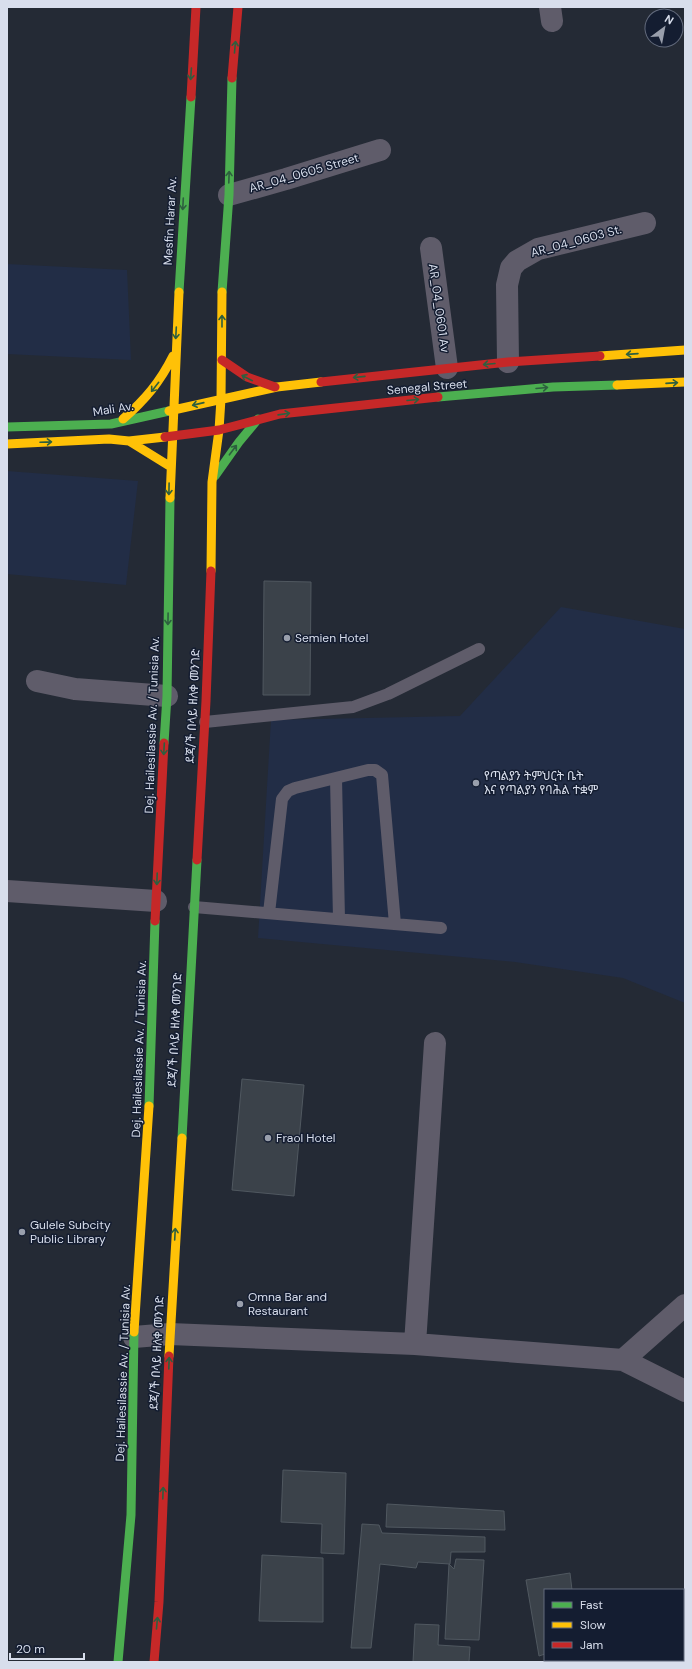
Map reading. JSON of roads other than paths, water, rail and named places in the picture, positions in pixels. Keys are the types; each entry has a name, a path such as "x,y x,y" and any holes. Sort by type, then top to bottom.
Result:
{"main road":[{"name":"Mesfin Harar Av.","path":"173,436 175,354 196,7"},
{"path":"221,399 222,296 229,194 233,61 238,7"},
{"name":"Senegal Street","path":"221,399 277,387 447,368 508,362 685,350"},
{"path":"121,422 145,401 163,378 175,354"},
{"path":"222,360 242,376 277,387"},
{"name":"Senegal Street","path":"173,436 219,430 280,414 355,405 553,387 685,382"},
{"name":"Mali Av.","path":"7,427 121,422 221,399"},
{"name":"ደጃ/ች በላይ ዘለቀ መንገድ","path":"154,1662 159,1602 170,1334 205,722 211,565 212,482 219,430 221,399"},
{"path":"212,482 227,458 258,419"},
{"path":"7,444 109,439 129,440 173,436"},
{"name":"Dej. Hailesilassie Av. / Tunisia Av.","path":"118,1662 131,1515 134,1337 149,1121 156,901 167,696 171,467 173,436"},
{"path":"129,440 171,467"}],"street":[{"name":"AR_04_0605 Street","path":"229,194 286,179 380,150"},
{"name":"AR_04_0603 St.","path":"508,362 506,284 511,268 517,261 538,249 645,223"},
{"name":"AR_04_0601 Av","path":"431,248 447,368"},
{"path":"37,682 75,689 167,696"},
{"path":"7,891 156,901"},
{"path":"415,1344 435,1043"},
{"path":"623,1360 685,1305"},
{"path":"134,1337 170,1334 415,1344 623,1360 685,1391"}],"lane":[{"path":"205,722 353,707 388,694 479,649"},
{"path":"269,914 282,799 288,791 295,788 368,770 375,770 382,775 394,924"},
{"path":"336,778 338,919"},
{"path":"194,907 441,928"}],"place":[{"name":"Semien Hotel","path":"287,638"},
{"name":"የጣልያን ትምህርት ቤት እና የጣልያን የባሕል ተቋም","path":"476,783"},
{"name":"Fraol Hotel","path":"268,1138"},
{"name":"Gulele Subcity Public Library","path":"22,1232"},
{"name":"Omna Bar and Restaurant","path":"240,1304"}]}
